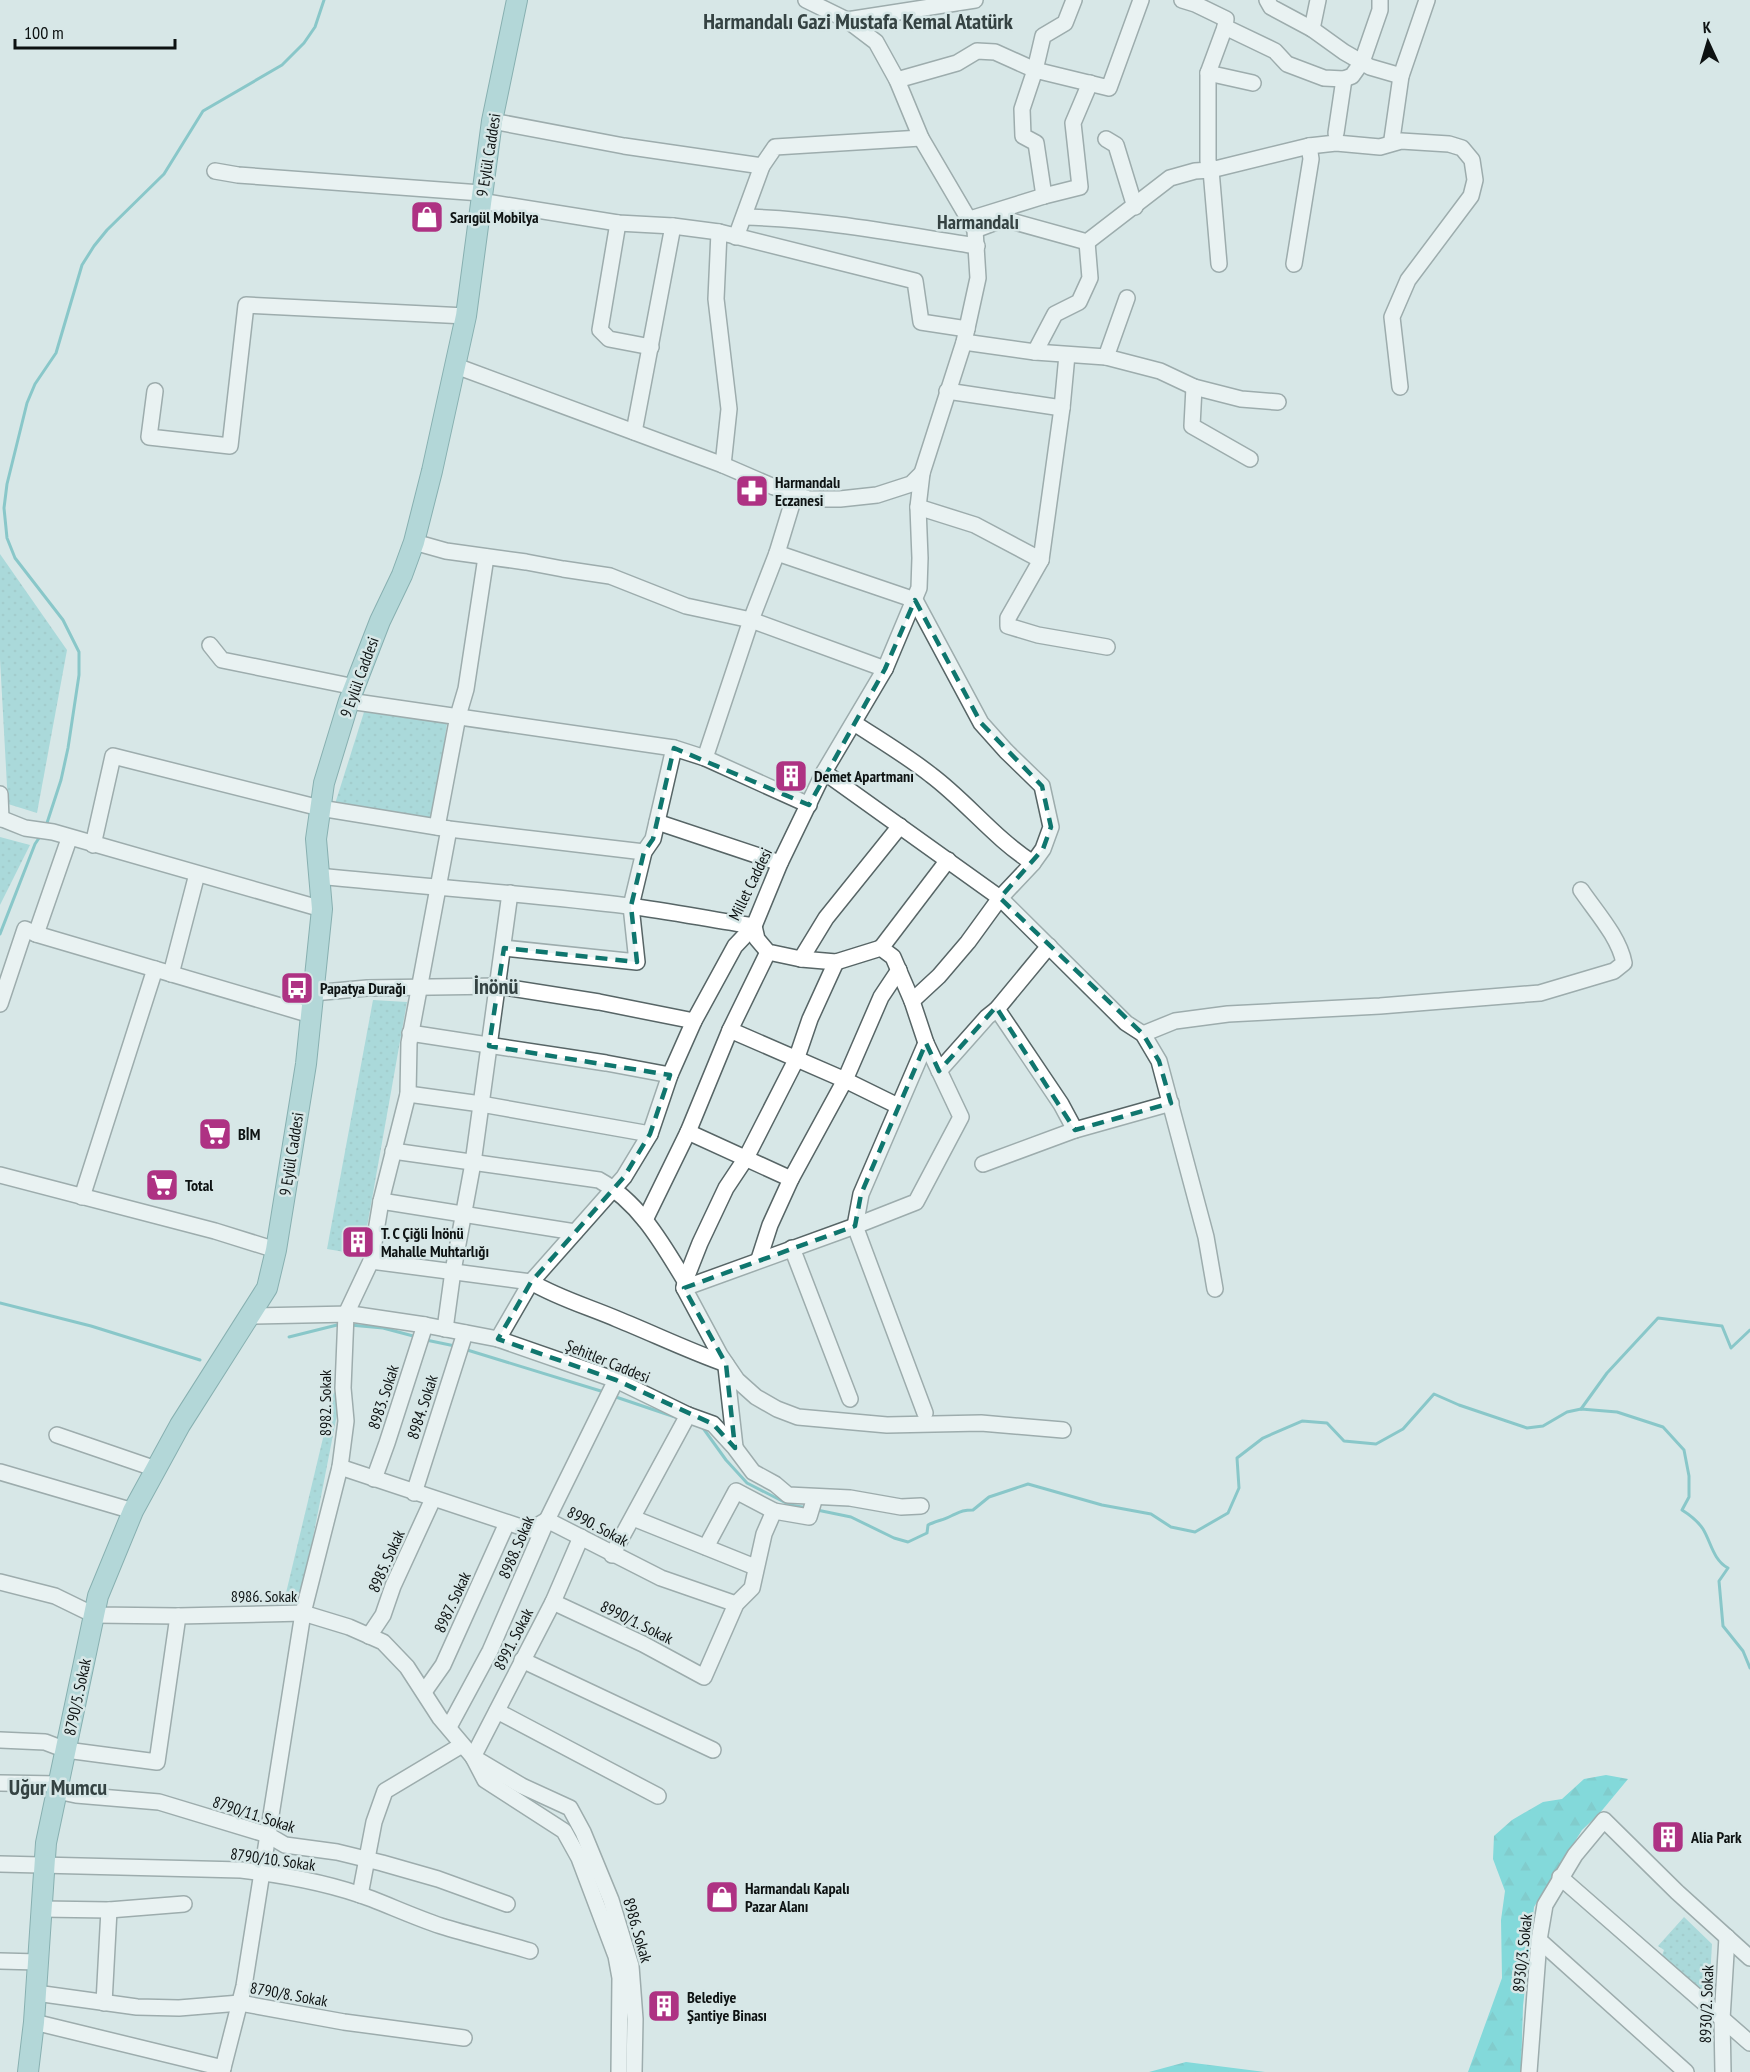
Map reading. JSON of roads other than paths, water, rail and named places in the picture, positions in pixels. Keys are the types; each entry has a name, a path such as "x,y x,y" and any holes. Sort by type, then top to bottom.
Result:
{"main road":[{"name":"9 Eylül Caddesi","path":"226,1352 267,1288 276,1250 306,1064 314,993 322,909 316,840 324,783 352,694 414,542 466,316 492,120 517,0"},
{"name":"8790/5. Sokak","path":"28,2072 34,2022 46,1843 98,1596 134,1511 156,1469 180,1425 226,1352"}],"street":[{"path":"806,0 847,20 876,42 897,80 921,138 972,224"},
{"path":"847,20 975,0"},
{"path":"1044,196 1035,143 1023,136 1022,109 1043,36 1065,23 1074,0"},
{"path":"897,80 957,63 977,51 995,52 1035,70 1109,88 1141,0"},
{"path":"1267,0 1271,7 1312,29 1370,67 1401,76"},
{"path":"1312,29 1318,0"},
{"path":"1225,27 1275,51 1287,64 1324,78 1344,79 1352,76 1362,62 1380,10 1380,0"},
{"path":"1396,140 1401,76 1427,0"},
{"path":"1191,1 1226,19 1208,74 1210,166 1219,264"},
{"path":"1208,74 1253,83"},
{"path":"1336,133 1344,79"},
{"path":"972,224 1044,196 1080,188 1073,123 1090,83"},
{"path":"492,120 624,146 762,166"},
{"path":"1087,242 1170,178 1305,138 1336,133 1449,144 1462,148 1472,160 1475,180 1471,196 1408,280 1392,317 1400,387"},
{"path":"736,237 762,166 775,147 921,138"},
{"path":"1106,139 1116,146 1135,207"},
{"path":"1210,166 1336,142 1380,147 1396,140"},
{"path":"1293,264 1311,159 1309,146"},
{"path":"215,171 481,197 618,223 673,226 719,232 915,281 921,322 1035,352 1106,357 1160,370 1194,387 1240,399 1278,402"},
{"path":"744,217 822,222 977,246"},
{"path":"972,224 1004,219 1087,242"},
{"path":"618,223 600,330 609,339 651,346"},
{"name":"Millet Caddesi","path":"498,1339 531,1282 624,1177 650,1134 670,1076 694,1021 735,946 754,926 780,863 824,772 885,669 915,600 919,588 918,507 922,473 966,335 978,278 977,246 972,224"},
{"path":"634,432 673,226"},
{"path":"719,232 716,299 729,409 723,465"},
{"path":"1035,352 1055,314 1079,302 1090,278 1087,242"},
{"path":"1106,357 1127,298"},
{"path":"155,391 149,437 230,446 246,305 466,316"},
{"path":"1066,355 1062,408 1041,560 1008,618 1008,626 1038,635 1107,647"},
{"path":"456,366 808,499 840,499 877,495 911,484 922,473"},
{"path":"1194,387 1192,426 1250,459"},
{"path":"947,391 1062,408"},
{"path":"705,758 751,620 777,553 795,494"},
{"path":"918,507 975,525 1041,560"},
{"path":"414,542 446,551 610,576 686,606 751,620 885,669"},
{"path":"777,553 915,600 981,723 1042,786 1051,827 1043,849 1000,897 968,942 939,976 912,1002"},
{"path":"346,1314 371,1261 381,1201 408,1094 410,1033 438,888 443,828 458,717 468,678 486,557"},
{"path":"210,645 222,660 352,694 458,717 674,748 705,758 809,805"},
{"path":"854,723 931,775 995,831 1012,849 1033,862"},
{"path":"504,948 637,962 630,906 644,852 653,839 674,748"},
{"path":"93,845 113,756 320,808 443,828 644,852"},
{"path":"824,772 1000,897 1126,1023 1143,1034 1159,1062 1171,1103 1206,1237 1215,1289"},
{"path":"0,794 1,818 25,828 53,832 322,909"},
{"path":"657,822 780,863"},
{"path":"801,959 826,918 900,826"},
{"path":"36,934 69,838"},
{"path":"319,876 630,906 754,926 757,939 768,952 836,963 880,948 948,860"},
{"path":"171,974 197,874"},
{"path":"1143,1034 1176,1021 1228,1014 1380,1006 1540,993 1614,971 1624,963 1623,956 1581,890"},
{"path":"445,1329 473,1163 510,893"},
{"path":"0,1004 25,929 311,1015"},
{"path":"939,1071 987,1017 997,1009 1049,946"},
{"path":"684,1285 855,1226 916,1202 960,1117 926,1043 893,957 880,948"},
{"path":"645,1220 688,1132 730,1030 768,952"},
{"path":"684,1285 700,1243 726,1188 746,1158 796,1060 810,1019 836,963"},
{"path":"82,1197 155,969"},
{"path":"759,1259 770,1225 791,1179 845,1080 881,997 899,970"},
{"path":"314,993 419,986 498,986 599,1002 694,1021"},
{"path":"997,1009 1061,1104 1075,1130"},
{"path":"730,1030 845,1080 898,1106"},
{"path":"410,1033 606,1063 670,1076"},
{"path":"925,1413 855,1226 861,1194 926,1043"},
{"path":"408,1094 481,1104 650,1134"},
{"path":"983,1164 1075,1130 1171,1103"},
{"path":"688,1132 791,1179"},
{"path":"393,1151 580,1176 599,1180 614,1189 658,1236 736,1380 756,1397 777,1409 798,1417 887,1425 981,1423 1063,1430"},
{"path":"0,1175 215,1231 276,1250"},
{"path":"381,1201 575,1232"},
{"path":"792,1248 850,1399"},
{"path":"371,1261 531,1282 681,1348 726,1364"},
{"name":"Şehitler Caddesi","path":"251,1316 346,1314 422,1334 445,1329 462,1343 498,1339 616,1380 686,1419 713,1424 735,1448 753,1473 775,1484 788,1494 813,1505 850,1498 900,1507 921,1506"},
{"name":"8982. Sokak","path":"223,2070 240,2003 303,1613 340,1467 346,1421 343,1388 346,1314"},
{"name":"8983. Sokak","path":"374,1479 422,1334"},
{"name":"8984. Sokak","path":"414,1493 462,1343"},
{"path":"726,1364 735,1448"},
{"name":"8988. Sokak","path":"449,1727 494,1642 547,1520 616,1380"},
{"path":"612,1555 686,1419"},
{"path":"57,1435 156,1469"},
{"name":"8990. Sokak","path":"340,1467 530,1530 547,1520 661,1578 736,1604"},
{"path":"0,1472 134,1511"},
{"path":"706,1547 736,1491 774,1511 813,1505"},
{"name":"8985. Sokak","path":"369,1636 383,1615 393,1586 433,1499"},
{"path":"736,1604 752,1588 764,1534 774,1511"},
{"path":"633,1518 755,1567"},
{"name":"8987. Sokak","path":"424,1692 443,1665 507,1523"},
{"name":"8991. Sokak","path":"473,1757 553,1602 581,1537"},
{"name":"8986. Sokak","path":"0,1582 55,1596 94,1615 178,1616 303,1613 350,1627 382,1642 407,1667 473,1757 522,1786 570,1808 598,1853 631,1966 635,2019 634,2072"},
{"name":"8990/1. Sokak","path":"553,1602 644,1644 704,1677 736,1604"},
{"path":"0,1740 45,1742 66,1750 157,1762 178,1616"},
{"path":"522,1660 713,1750"},
{"path":"497,1711 658,1796"},
{"path":"360,1895 374,1822 385,1791 462,1745"},
{"name":"8986. Sokak","path":"473,1757 484,1780 564,1831 579,1858 614,1952 620,1978 619,2072"},
{"name":"8790/11. Sokak","path":"0,1783 58,1787 76,1795 159,1802 268,1834 285,1845 337,1852 366,1859 438,1879 507,1904"},
{"name":"8930/3. Sokak","path":"1529,2072 1539,1940 1545,1905 1575,1855 1604,1820 1727,1938"},
{"name":"8790/10. Sokak","path":"0,1864 262,1872 334,1887 444,1927 530,1952"},
{"path":"1560,1877 1750,2043"},
{"path":"42,1909 109,1910 184,1904"},
{"path":"104,2003 109,1910"},
{"path":"1727,1938 1750,1958"},
{"name":"8930/2. Sokak","path":"1723,2072 1722,2019 1727,1938"},
{"path":"1539,1940 1686,2072"},
{"path":"0,1961 38,1962"},
{"name":"8790/8. Sokak","path":"36,1993 104,2003 179,2008 240,2003 344,2022 464,2038"},
{"path":"34,2022 223,2070"}],"waterway":[{"path":"46,826 61,780 68,748 79,675 79,652 63,620 15,558 7,538 4,508 7,484 27,403 35,384 56,353 82,265 94,246 107,230 164,174 203,111 282,65 304,43 315,27 324,0"},
{"path":"0,934 35,844 41,835"},
{"path":"0,1303 91,1326 200,1360"},
{"path":"1581,1409 1607,1373 1658,1318 1722,1326 1731,1348 1750,1330"},
{"path":"289,1337 341,1324"},
{"path":"350,1325 383,1328 417,1337"},
{"path":"426,1340 455,1346"},
{"path":"464,1349 604,1392"},
{"path":"817,1510 851,1517 894,1538 908,1542 927,1533 928,1525 966,1510 973,1510 989,1497 1028,1484 1102,1505 1151,1514 1171,1527 1195,1532 1228,1513 1239,1488 1237,1458 1263,1438 1302,1421 1327,1423 1344,1441 1376,1444 1403,1429 1434,1394 1527,1428 1543,1426 1567,1412 1581,1409 1617,1412 1663,1427 1684,1450 1689,1476 1689,1497 1682,1510 1701,1526 1716,1556 1728,1568 1719,1581 1723,1626 1743,1651 1750,1668"},
{"path":"613,1396 675,1417"},
{"path":"703,1428 726,1460 747,1483 790,1505 808,1508"}],"place":[{"name":"Sarıgül Mobilya","path":"427,217"},
{"name":"Harmandalı Eczanesi","path":"752,491"},
{"name":"Demet Apartmanı","path":"791,776"},
{"name":"Papatya Durağı","path":"297,988"},
{"name":"BİM","path":"215,1134"},
{"name":"Total","path":"162,1185"},
{"name":"T. C Çiğli İnönü Mahalle Muhtarlığı","path":"358,1242"},
{"name":"Alia Park","path":"1668,1837"},
{"name":"Harmandalı Kapalı Pazar Alanı","path":"722,1897"},
{"name":"Belediye Şantiye Binası","path":"664,2006"}],"district":[{"name":"Harmandalı Gazi Mustafa Kemal Atatürk","path":"858,21"},
{"name":"Harmandalı","path":"978,222"},
{"name":"İnönü","path":"496,986"},
{"name":"Uğur Mumcu","path":"58,1787"}]}
